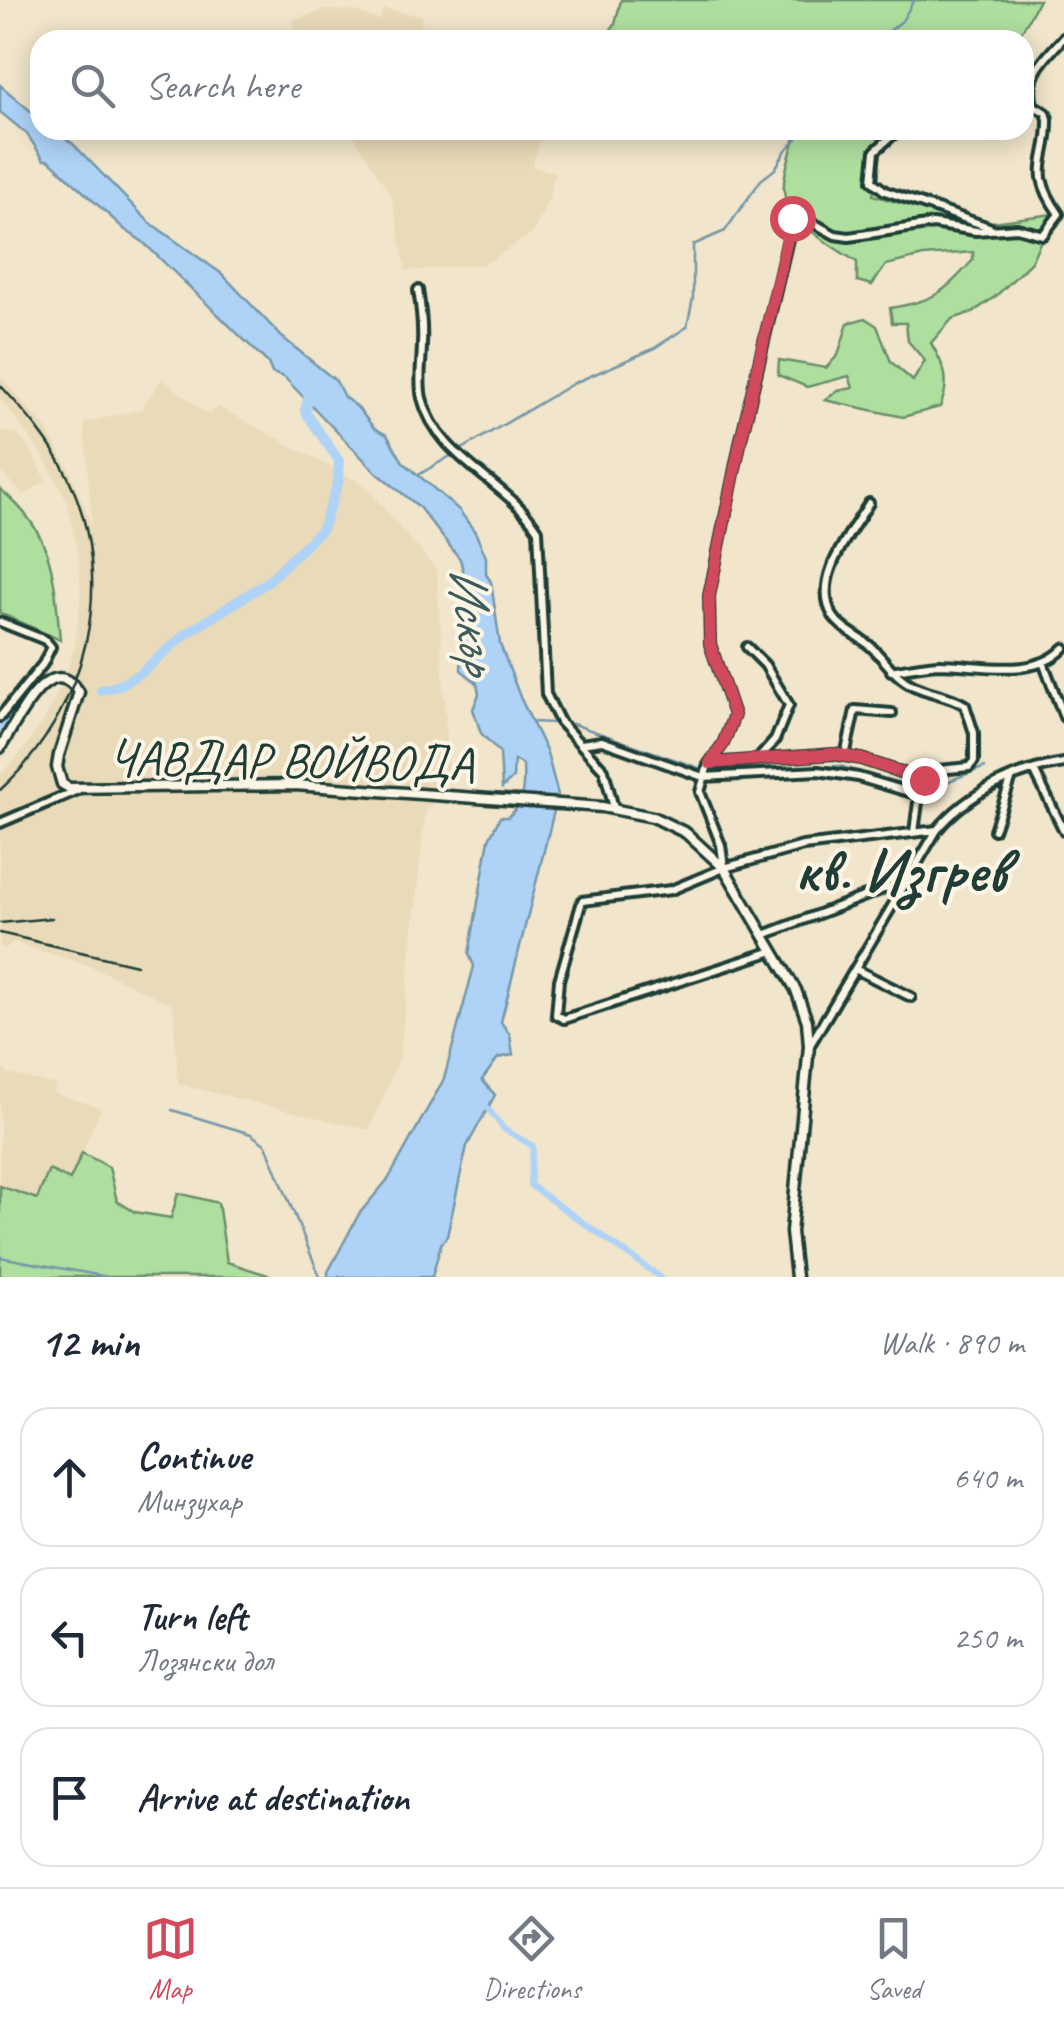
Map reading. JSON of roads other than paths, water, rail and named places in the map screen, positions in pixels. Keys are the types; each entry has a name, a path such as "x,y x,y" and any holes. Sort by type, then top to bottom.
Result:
{"street":[{"path":"1034,71 1064,37"},
{"path":"724,868 721,845 700,792 706,770 723,744 734,715 710,644 709,596 792,218 800,215 835,235 849,237 921,224 976,231 1017,228 1043,235 1061,211 1046,196 1040,168 1048,118 1034,106"},
{"path":"887,140 875,151 872,181 885,191 994,228"},
{"path":"418,290 422,338 420,392 428,415 460,457 538,530 543,678 552,710 604,770 614,808"},
{"path":"869,503 830,571 828,604 842,627 874,650 891,671 919,689 953,698 965,705 971,717 974,761 969,768 940,770 921,788 914,832"},
{"path":"0,622 50,643 50,652 0,717"},
{"path":"748,647 765,665 789,706 775,740 760,757"},
{"path":"891,671 937,664 1019,667 1044,662 1064,648"},
{"path":"1044,662 1064,717"},
{"name":"ЧАВДАР ВОЙВОДА","path":"0,748 39,686 53,680 74,686 78,696 57,767 62,784 78,790 129,785 246,784 602,807 634,811 670,824 698,841 724,868 802,1004 809,1046 790,1232 796,1277"},
{"path":"845,756 855,710 892,713"},
{"path":"580,744 602,740 706,770 818,772 921,788"},
{"path":"706,770 760,757 845,756 921,788"},
{"path":"809,1046 937,830 961,803 1034,770 1064,763"},
{"path":"1034,770 1064,831"},
{"path":"994,830 1012,779"},
{"path":"0,822 78,790"},
{"path":"774,950 559,1019 555,1000 578,904 588,899 652,895 690,884 724,868 803,846 937,830"},
{"path":"764,935 908,880"},
{"path":"856,970 912,998"}],"water":[{"path":"0,85 30,110 30,139 27,134 0,112"},
{"name":"Искър","path":"31,140 68,140 149,222 222,274 282,337 336,381 344,397 374,428 387,435 403,462 459,510 486,557 500,644 547,753 558,795 501,1022 510,1035 513,1055 498,1058 482,1080 495,1095 467,1146 447,1236 432,1277 328,1277 328,1272 359,1214 389,1178 444,1079 474,966 469,954 489,839 500,817 513,812 522,794 523,765 514,760 513,778 502,788 500,753 481,733 473,709 479,694 477,683 461,670 466,582 460,559 418,506 376,472 284,377 272,373 268,363 143,242 49,160 44,160"}],"waterway":[{"path":"891,30 902,21 914,0"},
{"path":"420,474 574,383 653,349 687,327 693,298 693,245 725,231 796,140"},
{"path":"101,690 120,685 142,672 186,634 266,583 322,529 338,483 339,461 305,411 310,391"},
{"path":"0,727 13,714"},
{"path":"533,722 573,724 702,769"},
{"path":"710,769 840,766 926,790 985,767"},
{"path":"485,1105 505,1130 533,1146 530,1185 660,1277"},
{"path":"172,1110 251,1134 266,1145 320,1277"},
{"path":"0,1257 108,1277"}],"railway":[{"path":"0,385 37,428 68,477 83,518 91,560 92,602 73,685 30,759 0,790"},
{"path":"0,923 52,918"},
{"path":"0,933 136,965"}],"district":[{"name":"кв. Изгрев","path":"901,870"}]}
